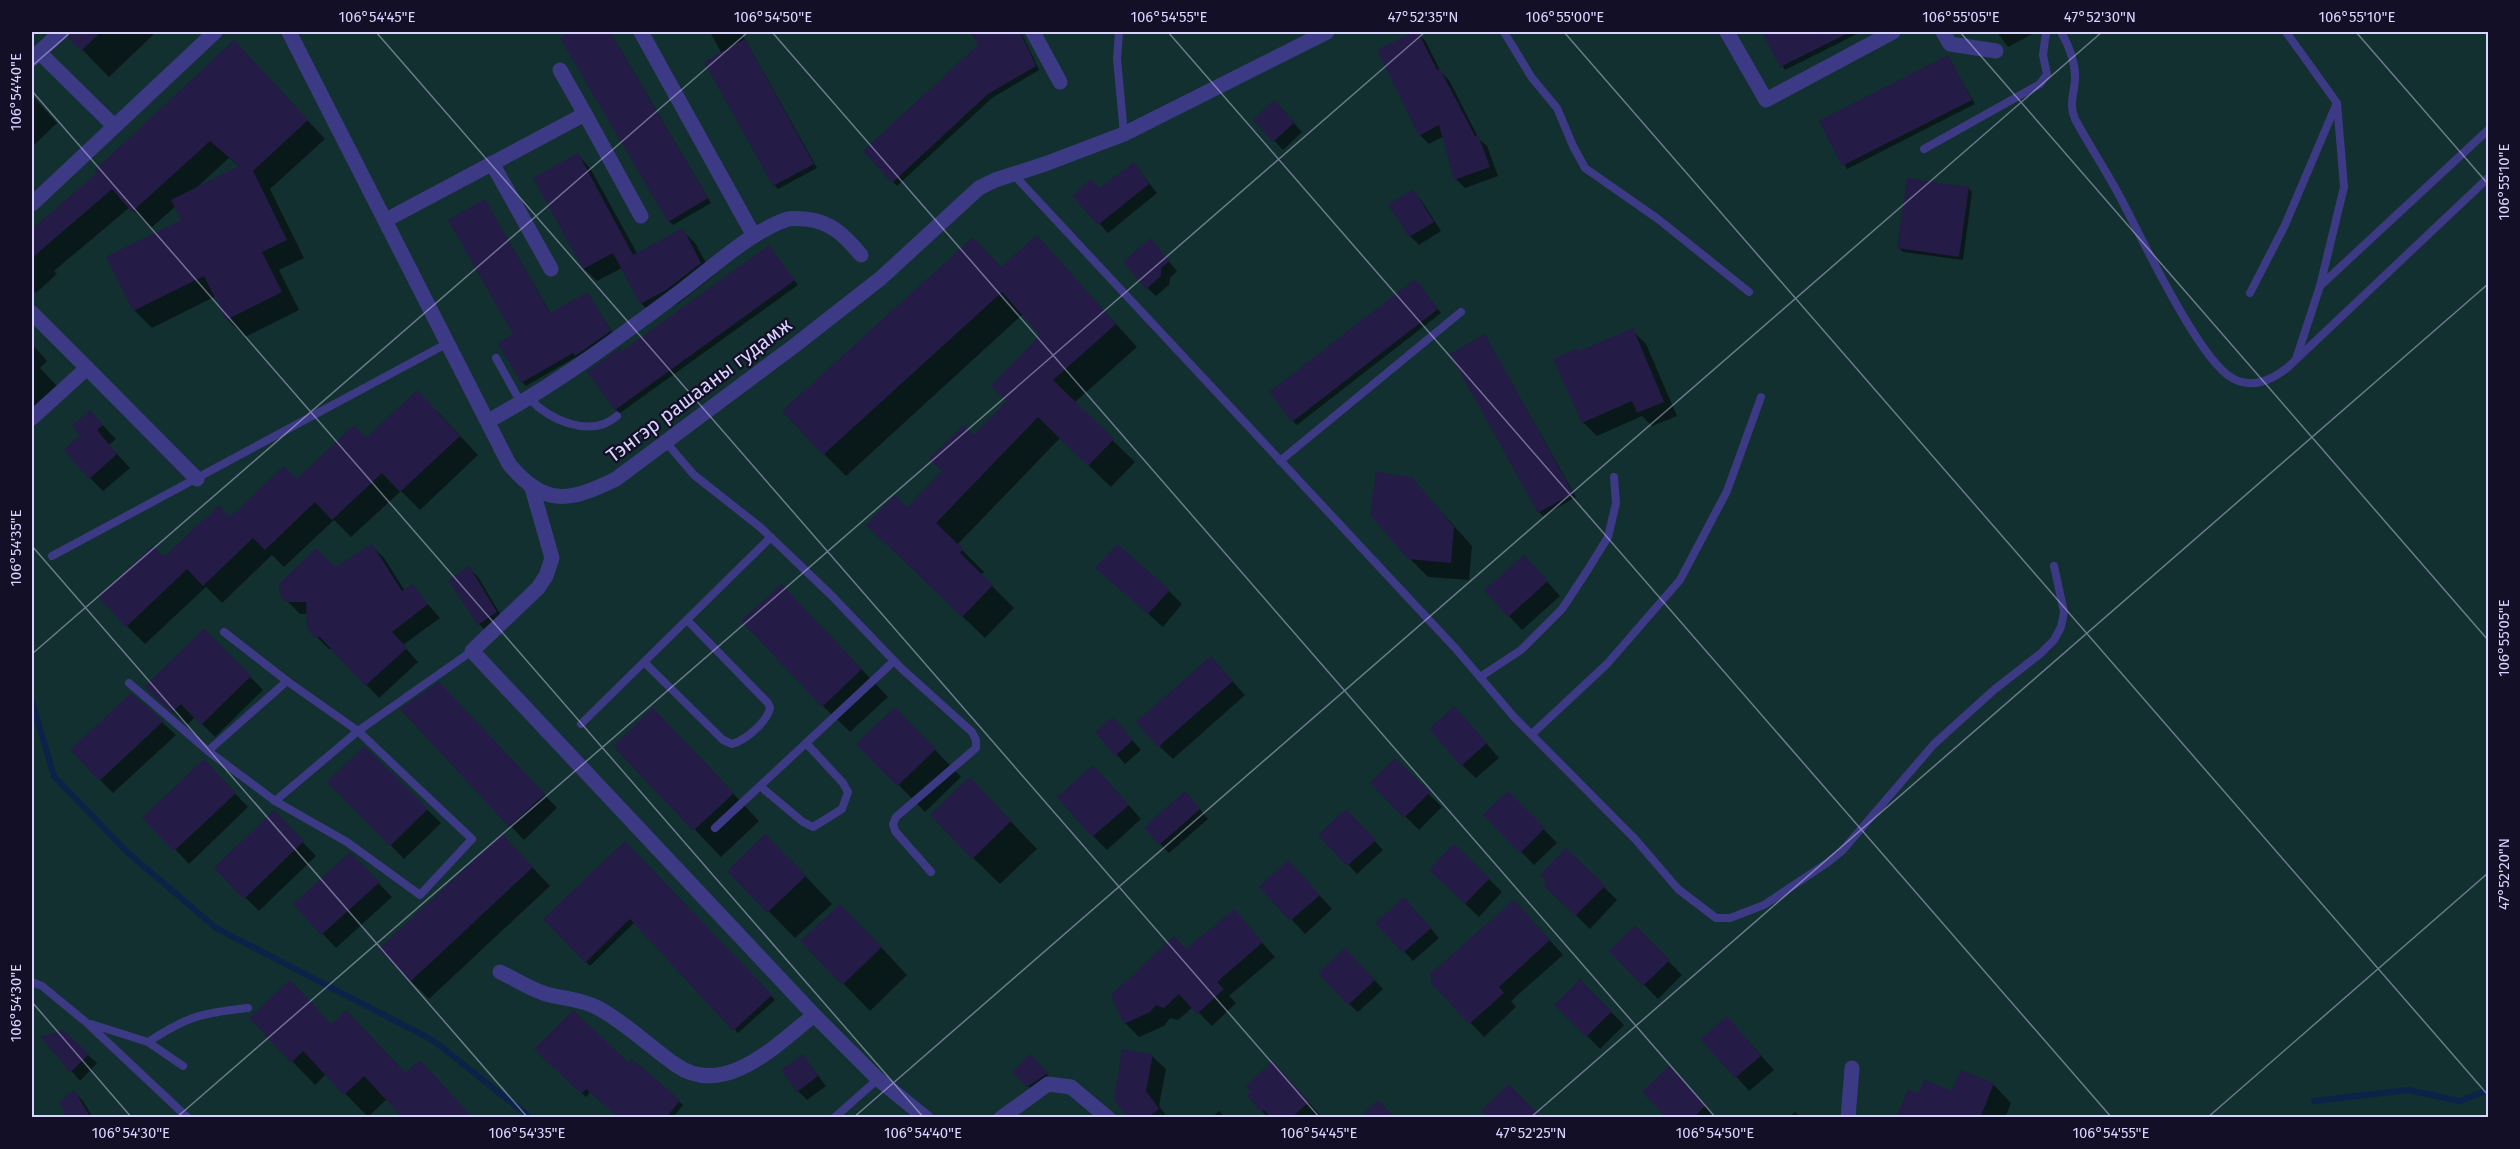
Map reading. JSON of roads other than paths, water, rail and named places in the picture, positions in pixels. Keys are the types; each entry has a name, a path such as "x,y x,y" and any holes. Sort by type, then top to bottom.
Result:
{"street":[{"path":"61,32 35,56 114,126"},
{"path":"32,204 215,32"},
{"name":"Тэнгэр рашааны гудамж","path":"289,32 509,464 532,488 550,496 567,497 600,487 616,479 794,346 881,278 979,188 1124,134 1327,32"},
{"path":"641,32 754,236"},
{"path":"1033,32 1060,82"},
{"path":"1727,32 1766,100 1893,32"},
{"path":"1943,32 1950,44 1996,51"},
{"path":"560,69 641,216"},
{"path":"386,220 585,114"},
{"path":"492,163 551,269"},
{"path":"488,421 589,359 754,236 789,218 821,222 839,230 861,255"},
{"path":"32,313 197,479"},
{"path":"32,418 87,368"},
{"path":"532,488 552,558 546,576 538,588 472,651 814,1015 878,1079 926,1118"},
{"path":"500,972 544,993 583,1001 600,1009 678,1067 702,1076 734,1072 780,1043 814,1015"},
{"path":"1848,1118 1852,1068"},
{"path":"1000,1118 1048,1084 1071,1087 1108,1118"}],"lane":[{"path":"1119,32 1117,59 1124,134"},
{"path":"1504,32 1532,78 1557,108 1585,168 1658,219 1749,292"},
{"path":"1924,149 2040,84 2047,74 2043,55 2046,32"},
{"path":"2061,32 2071,52 2075,70 2071,103 2073,114 2193,330 2211,358 2231,378 2251,384 2273,378 2296,361 2488,178"},
{"path":"2286,32 2337,103 2344,187 2320,286 2296,361"},
{"path":"2250,293 2285,225 2337,103"},
{"path":"2320,286 2488,129"},
{"path":"1013,174 1532,735 1635,840 1678,889 1716,918 1730,918 1764,905 1834,857 1934,744 2054,640 2061,627 2064,612 2054,567"},
{"path":"1280,461 1461,312"},
{"path":"52,556 446,344"},
{"path":"496,358 525,400 551,417 594,428 609,423 617,416"},
{"path":"1532,735 1608,664 1680,580 1727,491 1761,397"},
{"path":"665,441 694,475 771,537 894,661 972,732 976,740 976,748 896,817 893,824 895,831 932,872"},
{"path":"1480,677 1521,650 1562,609 1581,581 1608,537 1616,503 1614,477"},
{"path":"580,724 771,537"},
{"path":"644,662 723,740 732,744 741,742 767,716 770,708 768,703 687,620"},
{"path":"129,683 208,751 275,801 347,842 420,895 472,839 358,732 224,632"},
{"path":"275,801 358,732 472,651"},
{"path":"715,828 894,661"},
{"path":"208,751 287,681"},
{"path":"760,786 803,822 813,827 842,809 848,792 843,783 806,743"},
{"path":"32,982 42,986 87,1023 188,1118"},
{"path":"148,1042 178,1022 204,1013 248,1008"},
{"path":"87,1023 148,1042 183,1066"},
{"path":"834,1118 878,1079"}],"waterway":[{"path":"32,702 54,776 127,852 216,928 434,1041 531,1118"},
{"path":"2314,1101 2408,1090 2460,1101 2488,1090"}]}
